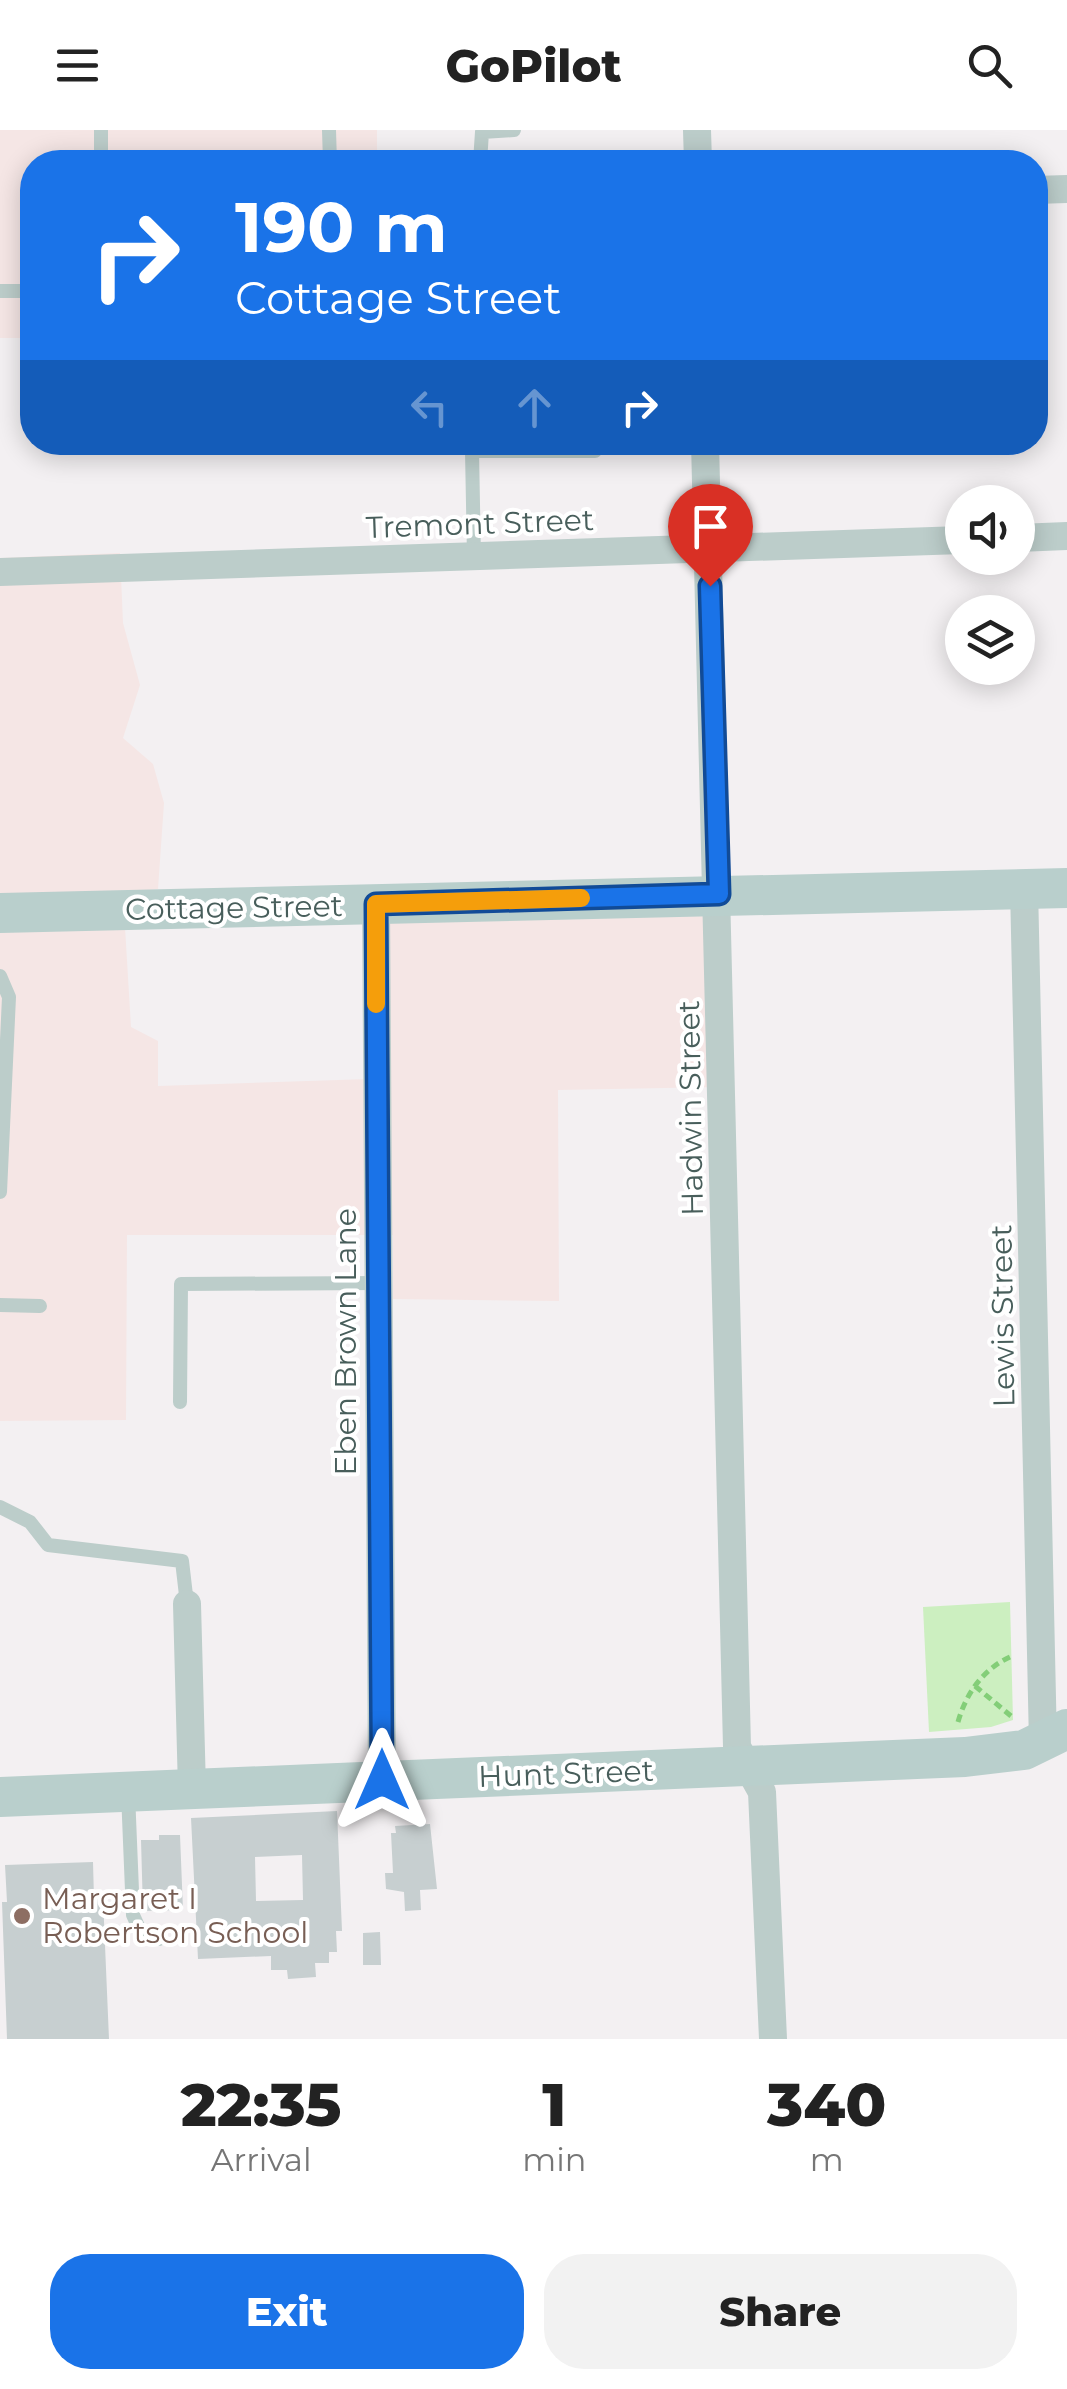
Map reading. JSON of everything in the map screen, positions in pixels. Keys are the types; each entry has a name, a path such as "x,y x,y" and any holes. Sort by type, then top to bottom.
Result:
{"street":[{"name":"Hadwin Street","path":"706,455 737,1747 762,1792 774,2039"},
{"path":"1035,537 1067,536"},
{"name":"Tremont Street","path":"0,572 945,541"},
{"name":"Lewis Street","path":"1024,887 1042,1730"},
{"name":"Cottage Street","path":"0,913 1067,888"},
{"name":"Eben Brown Lane","path":"376,904 382,1780"},
{"path":"186,1604 192,1789"},
{"name":"Hunt Street","path":"0,1797 750,1769 965,1757 1042,1730"}],"lane":[{"path":"481,150 482,132 514,130"},
{"path":"472,455 474,557"},
{"path":"0,976 10,997 0,1192"},
{"path":"180,1402 180,1284 378,1282"},
{"path":"0,1305 40,1306"},
{"path":"0,1507 30,1522 48,1545 182,1560 186,1604"},
{"path":"128,1792 134,1915 142,1935 160,1939"}],"path":[{"path":"956,1735 962,1709 974,1686 1000,1662 1018,1654"},
{"path":"974,1686 1042,1730"}],"shaded area":[{"path":"0,130 377,130 377,150 20,150 20,338 0,338"},
{"path":"120,553 123,623 140,685 123,738 153,764 164,803 158,889 123,894 131,1027 158,1041 158,1086 369,1079 373,892 714,880 719,1087 558,1090 559,1301 393,1299 393,1235 127,1235 126,1420 0,1421 0,558"}],"green space":[{"path":"1010,1602 1013,1720 991,1727 929,1732 923,1607"}],"building":[{"path":"337,1811 342,1931 336,1931 337,1952 329,1952 329,1963 315,1963 316,1977 288,1979 287,1970 271,1970 271,1956 198,1959 191,1818","holes":["302,1855 303,1900 256,1901 255,1857"]},
{"path":"430,1824 437,1889 420,1890 421,1910 405,1911 404,1892 386,1889 385,1873 393,1873 391,1833 396,1833 395,1826"},
{"path":"159,1835 180,1835 183,1910 143,1911 141,1840 159,1840"},
{"path":"93,1862 94,1899 103,1898 109,2039 7,2039 2,1902 7,1902 5,1865"},
{"path":"380,1932 381,1965 363,1965 363,1933"}],"slow traffic":[{"path":"376,1004 376,904 581,898"}],"place":[{"name":"Margaret I Robertson School","path":"22,1916"}],"route":[{"path":"382,1780 376,904 719,894 710,586"}]}
